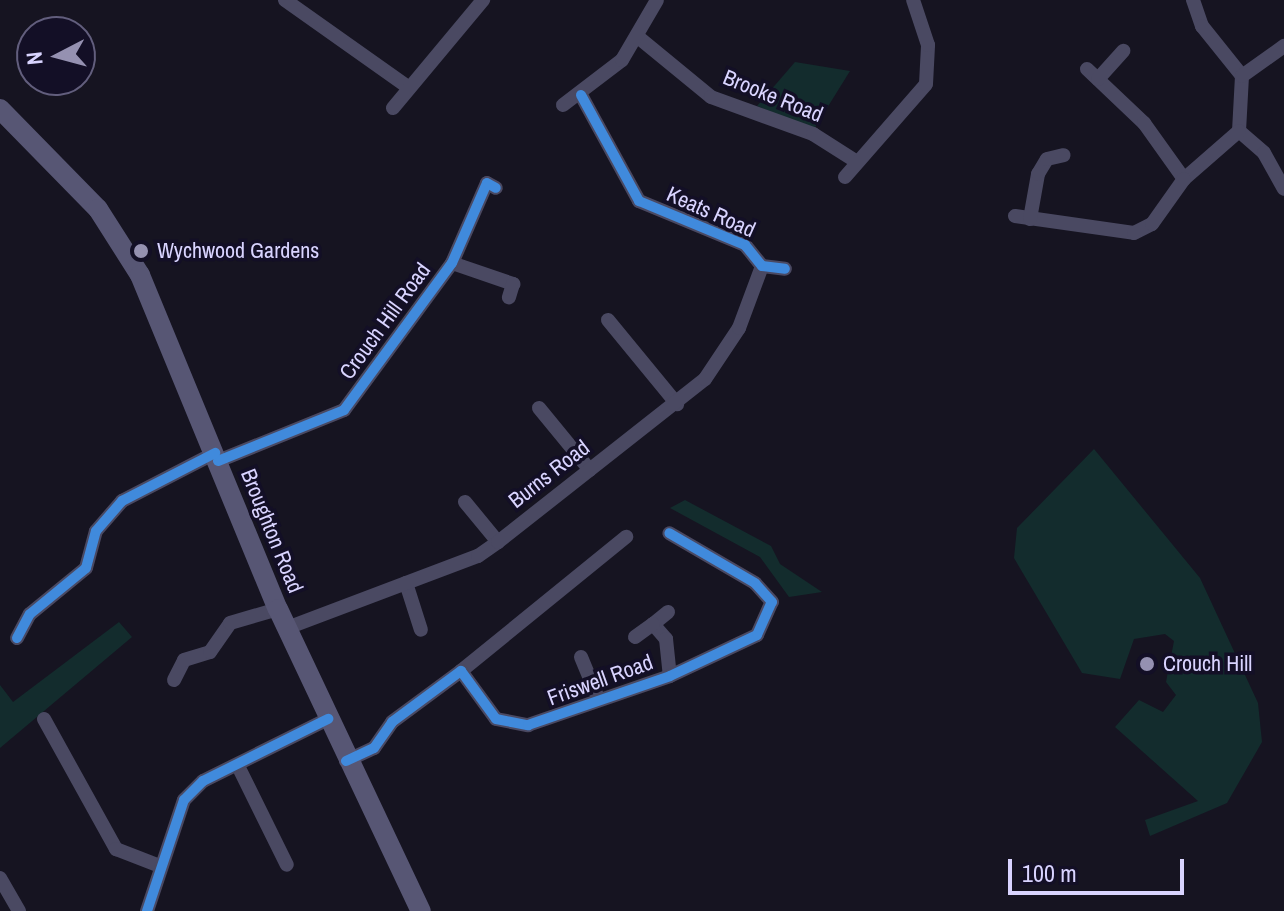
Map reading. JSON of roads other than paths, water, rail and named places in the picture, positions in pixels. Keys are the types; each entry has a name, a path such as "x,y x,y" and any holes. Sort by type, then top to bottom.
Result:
{"main road":[{"name":"Broughton Road","path":"0,109 44,147 117,237 217,457 346,761 421,911"}],"street":[{"path":"285,0 408,87"},
{"path":"563,105 581,95 638,37 657,0"},
{"path":"845,177 926,84 928,45 913,0"},
{"path":"1193,0 1202,26 1242,76 1239,131 1283,183"},
{"path":"393,108 480,1"},
{"name":"Brooke Road","path":"638,37 711,97 813,134 857,162"},
{"path":"1242,76 1284,46"},
{"path":"1123,51 1092,74 1184,179"},
{"name":"Keats Road","path":"581,95 639,201 745,245 762,266 785,269"},
{"path":"1015,216 1134,233 1152,224 1184,179 1239,131"},
{"path":"1030,219 1038,174 1047,159 1064,155"},
{"name":"Crouch Hill Road","path":"17,638 30,614 86,568 96,531 122,501 217,457 344,410 452,263 487,183 496,188"},
{"name":"Crouch Hill Road","path":"452,263 513,284 509,297"},
{"name":"Burns Road","path":"174,680 184,660 210,652 230,623 283,618 406,583 498,542 705,379 739,328 762,266"},
{"path":"608,320 677,404"},
{"path":"539,408 590,470"},
{"path":"465,502 498,542"},
{"name":"Friswell Road","path":"461,671 483,706 511,723 542,722 598,698 670,676 757,635 772,602 755,583 669,533"},
{"path":"346,761 374,748 392,722 461,671 626,537"},
{"path":"406,583 421,630"},
{"path":"635,637 668,612"},
{"path":"653,624 666,639 670,676"},
{"path":"581,657 598,698"},
{"path":"44,719 116,849 160,866"},
{"path":"147,911 184,800 238,766 328,719"},
{"path":"238,766 287,865"},
{"path":"0,878 19,911"}],"place":[{"name":"Wychwood Gardens","path":"141,251"},
{"name":"Crouch Hill","path":"1147,664"}]}
